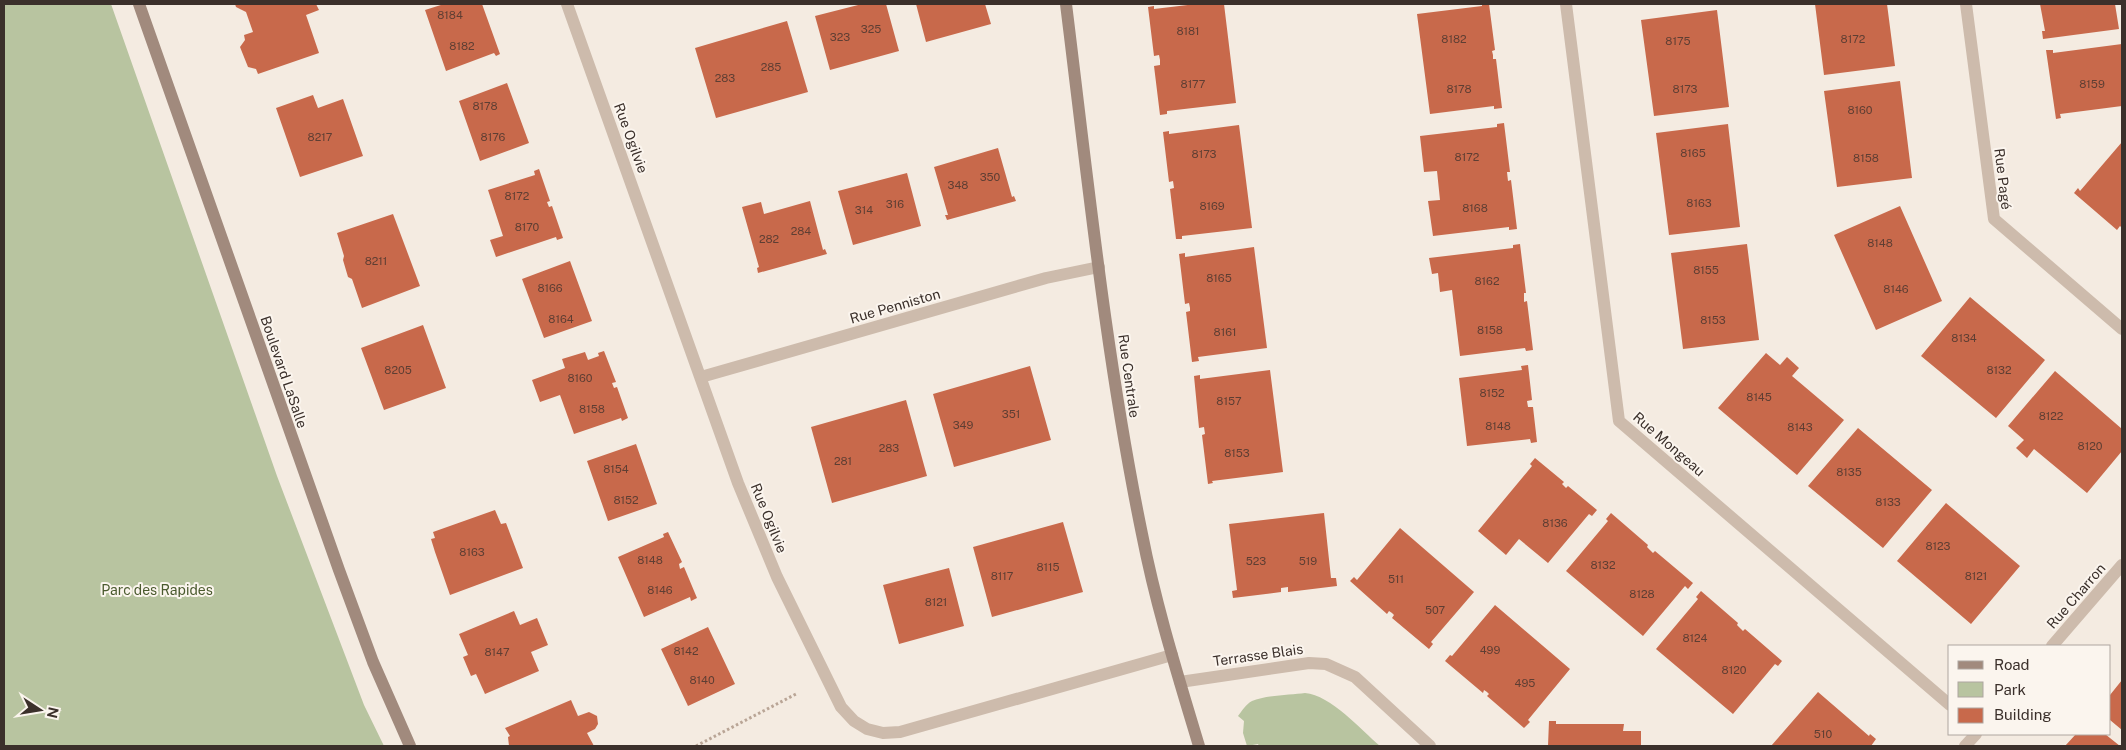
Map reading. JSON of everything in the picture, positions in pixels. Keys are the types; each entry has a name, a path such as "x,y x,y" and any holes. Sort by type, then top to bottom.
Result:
{"main road":[{"name":"Boulevard LaSalle","path":"139,4 339,570 377,671 410,746"},
{"name":"Rue Centrale","path":"1066,4 1116,397 1142,536 1172,655 1200,746"}],"street":[{"name":"Rue Ogilvie","path":"567,4 758,533 801,628 841,707 854,720 867,729 884,733 900,732 1172,655"},
{"name":"Rue Mongeau","path":"1566,4 1620,421 1948,703"},
{"name":"Rue Pagé","path":"1966,4 1994,219 2122,329"},
{"name":"Rue Penniston","path":"701,378 1046,278 1099,267"},
{"name":"Rue Charron","path":"2053,645 2122,565"},
{"name":"Terrasse Blais","path":"1180,682 1309,663 1326,664 1355,677 1430,746"},
{"path":"1965,746 1975,735"}],"path":[{"path":"696,746 798,693"}],"green space":[{"name":"Parc des Rapides","path":"4,4 111,4 277,476 364,705 384,746 4,746"},
{"path":"1305,693 1315,695 1335,706 1380,746 1259,746 1258,744 1247,746 1243,733 1244,721 1238,716 1248,704 1264,698"}],"building":[{"path":"235,4 316,4 319,10 306,15 319,53 258,74 256,69 248,67 240,47 245,40 244,35 253,32 246,12 236,7"},
{"path":"444,4 482,4 500,54 496,56 494,53 446,71 425,10"},
{"path":"862,4 886,4 899,51 830,70 815,16"},
{"path":"916,4 985,4 991,24 926,42"},
{"path":"1196,4 1224,4 1236,103 1167,111 1167,114 1160,115 1154,66 1160,65 1160,60 1159,55 1154,56 1148,7 1154,6 1154,9"},
{"path":"1482,4 1489,4 1495,50 1492,51 1493,59 1496,59 1502,108 1494,109 1494,106 1430,114 1417,14 1482,6"},
{"path":"1815,4 1887,4 1895,66 1824,75"},
{"path":"2040,4 2115,4 2119,29 2043,39 2042,31 2045,31"},
{"path":"1717,10 1729,107 1654,116 1641,20"},
{"path":"787,21 808,92 716,118 695,48"},
{"path":"2122,44 2122,106 2060,114 2061,118 2056,119 2046,50 2053,50 2053,53"},
{"path":"1900,81 1912,178 1837,187 1824,91"},
{"path":"507,83 529,143 480,161 459,101"},
{"path":"313,95 318,108 343,99 363,156 300,177 276,108"},
{"path":"1504,123 1510,172 1507,172 1508,181 1511,180 1517,229 1509,230 1509,227 1433,236 1428,201 1440,200 1437,171 1424,172 1420,136 1497,127 1497,124"},
{"path":"1728,124 1740,227 1669,235 1656,133"},
{"path":"1239,125 1252,228 1182,236 1182,239 1176,239 1170,189 1174,188 1173,181 1169,182 1163,132 1169,131 1169,134"},
{"path":"2122,142 2122,228 2120,226 2117,230 2074,193 2078,188 2080,191"},
{"path":"998,148 1012,197 1014,196 1016,201 947,220 945,215 948,215 934,167"},
{"path":"539,169 550,201 547,202 549,207 552,206 563,238 557,240 556,237 496,257 490,240 503,236 488,190 535,175 534,171"},
{"path":"907,173 921,226 853,245 838,191"},
{"path":"810,201 823,250 825,249 827,254 758,273 757,268 759,267 742,207 761,202 764,214"},
{"path":"1900,206 1942,301 1876,330 1834,235"},
{"path":"393,214 420,286 362,308 352,279 348,277 337,233"},
{"path":"1520,244 1526,293 1524,293 1524,302 1527,301 1533,350 1526,351 1525,348 1460,356 1452,290 1440,292 1438,273 1432,274 1429,258 1513,248 1513,245"},
{"path":"1747,244 1759,340 1683,349 1671,253"},
{"path":"1254,247 1267,348 1198,357 1199,361 1192,362 1186,312 1190,311 1190,308 1189,303 1185,304 1179,254 1185,253 1185,257"},
{"path":"570,261 592,321 544,338 522,279"},
{"path":"1970,297 2045,360 1996,418 1921,356"},
{"path":"423,325 446,388 384,410 361,348"},
{"path":"604,351 616,382 612,383 614,388 617,387 628,418 622,421 621,418 574,434 560,395 540,402 532,380 565,368 562,359 585,352 588,360 599,356 598,353"},
{"path":"1766,353 1780,365 1787,357 1799,368 1792,376 1844,420 1797,475 1718,408"},
{"path":"1528,365 1532,400 1527,401 1528,407 1533,407 1537,442 1531,443 1530,439 1467,446 1459,378 1522,370 1521,366"},
{"path":"1030,366 1051,440 954,467 933,394"},
{"path":"1270,370 1283,472 1212,481 1213,483 1208,484 1202,435 1205,434 1204,427 1199,428 1194,376 1200,375 1200,379"},
{"path":"2055,371 2122,429 2122,451 2087,493 2034,449 2027,458 2016,448 2024,440 2008,426"},
{"path":"906,400 927,476 832,503 811,427"},
{"path":"1858,428 1932,490 1883,548 1808,486"},
{"path":"636,444 657,504 608,521 587,461"},
{"path":"1535,458 1564,482 1562,484 1566,488 1568,486 1597,510 1592,516 1589,514 1548,563 1519,539 1506,555 1478,531 1532,466 1530,464"},
{"path":"1946,503 2020,566 1971,624 1897,561"},
{"path":"495,510 501,524 506,523 523,568 450,595 431,539 435,538 433,532"},
{"path":"1324,513 1331,578 1336,578 1337,586 1288,592 1288,587 1281,588 1281,592 1233,598 1232,591 1237,590 1229,524"},
{"path":"1611,513 1648,545 1647,547 1653,553 1655,551 1693,583 1688,589 1685,586 1643,636 1566,571 1608,521 1606,519"},
{"path":"1063,522 1083,592 992,617 973,547"},
{"path":"1400,528 1474,592 1431,642 1433,644 1429,649 1392,618 1394,615 1392,613 1389,611 1387,614 1350,581 1354,577 1357,580"},
{"path":"668,532 682,562 679,564 680,569 684,567 697,598 691,601 690,597 644,617 618,557 664,537 663,534"},
{"path":"949,568 964,626 899,644 883,585"},
{"path":"1701,591 1738,623 1737,625 1743,631 1745,629 1782,661 1778,666 1775,664 1733,714 1656,649 1698,599 1696,597"},
{"path":"1495,605 1570,669 1528,720 1530,722 1524,728 1487,696 1489,694 1487,692 1484,690 1483,693 1445,661 1450,655 1452,656"},
{"path":"514,611 520,625 537,618 548,645 531,652 539,671 485,694 476,674 471,676 463,657 468,655 459,634"},
{"path":"708,627 735,684 688,706 661,649"},
{"path":"2122,680 2122,730 2111,721 2111,694"},
{"path":"1818,692 1869,736 1870,734 1876,739 1871,746 1771,746"},
{"path":"571,700 578,716 589,712 597,716 598,724 595,729 587,733 594,746 509,746 508,737 510,736 505,728"},
{"path":"1549,721 1556,721 1556,724 1624,724 1623,731 1641,731 1641,746 1548,746"},
{"path":"2075,735 2106,735 2120,746 2065,746"}]}
